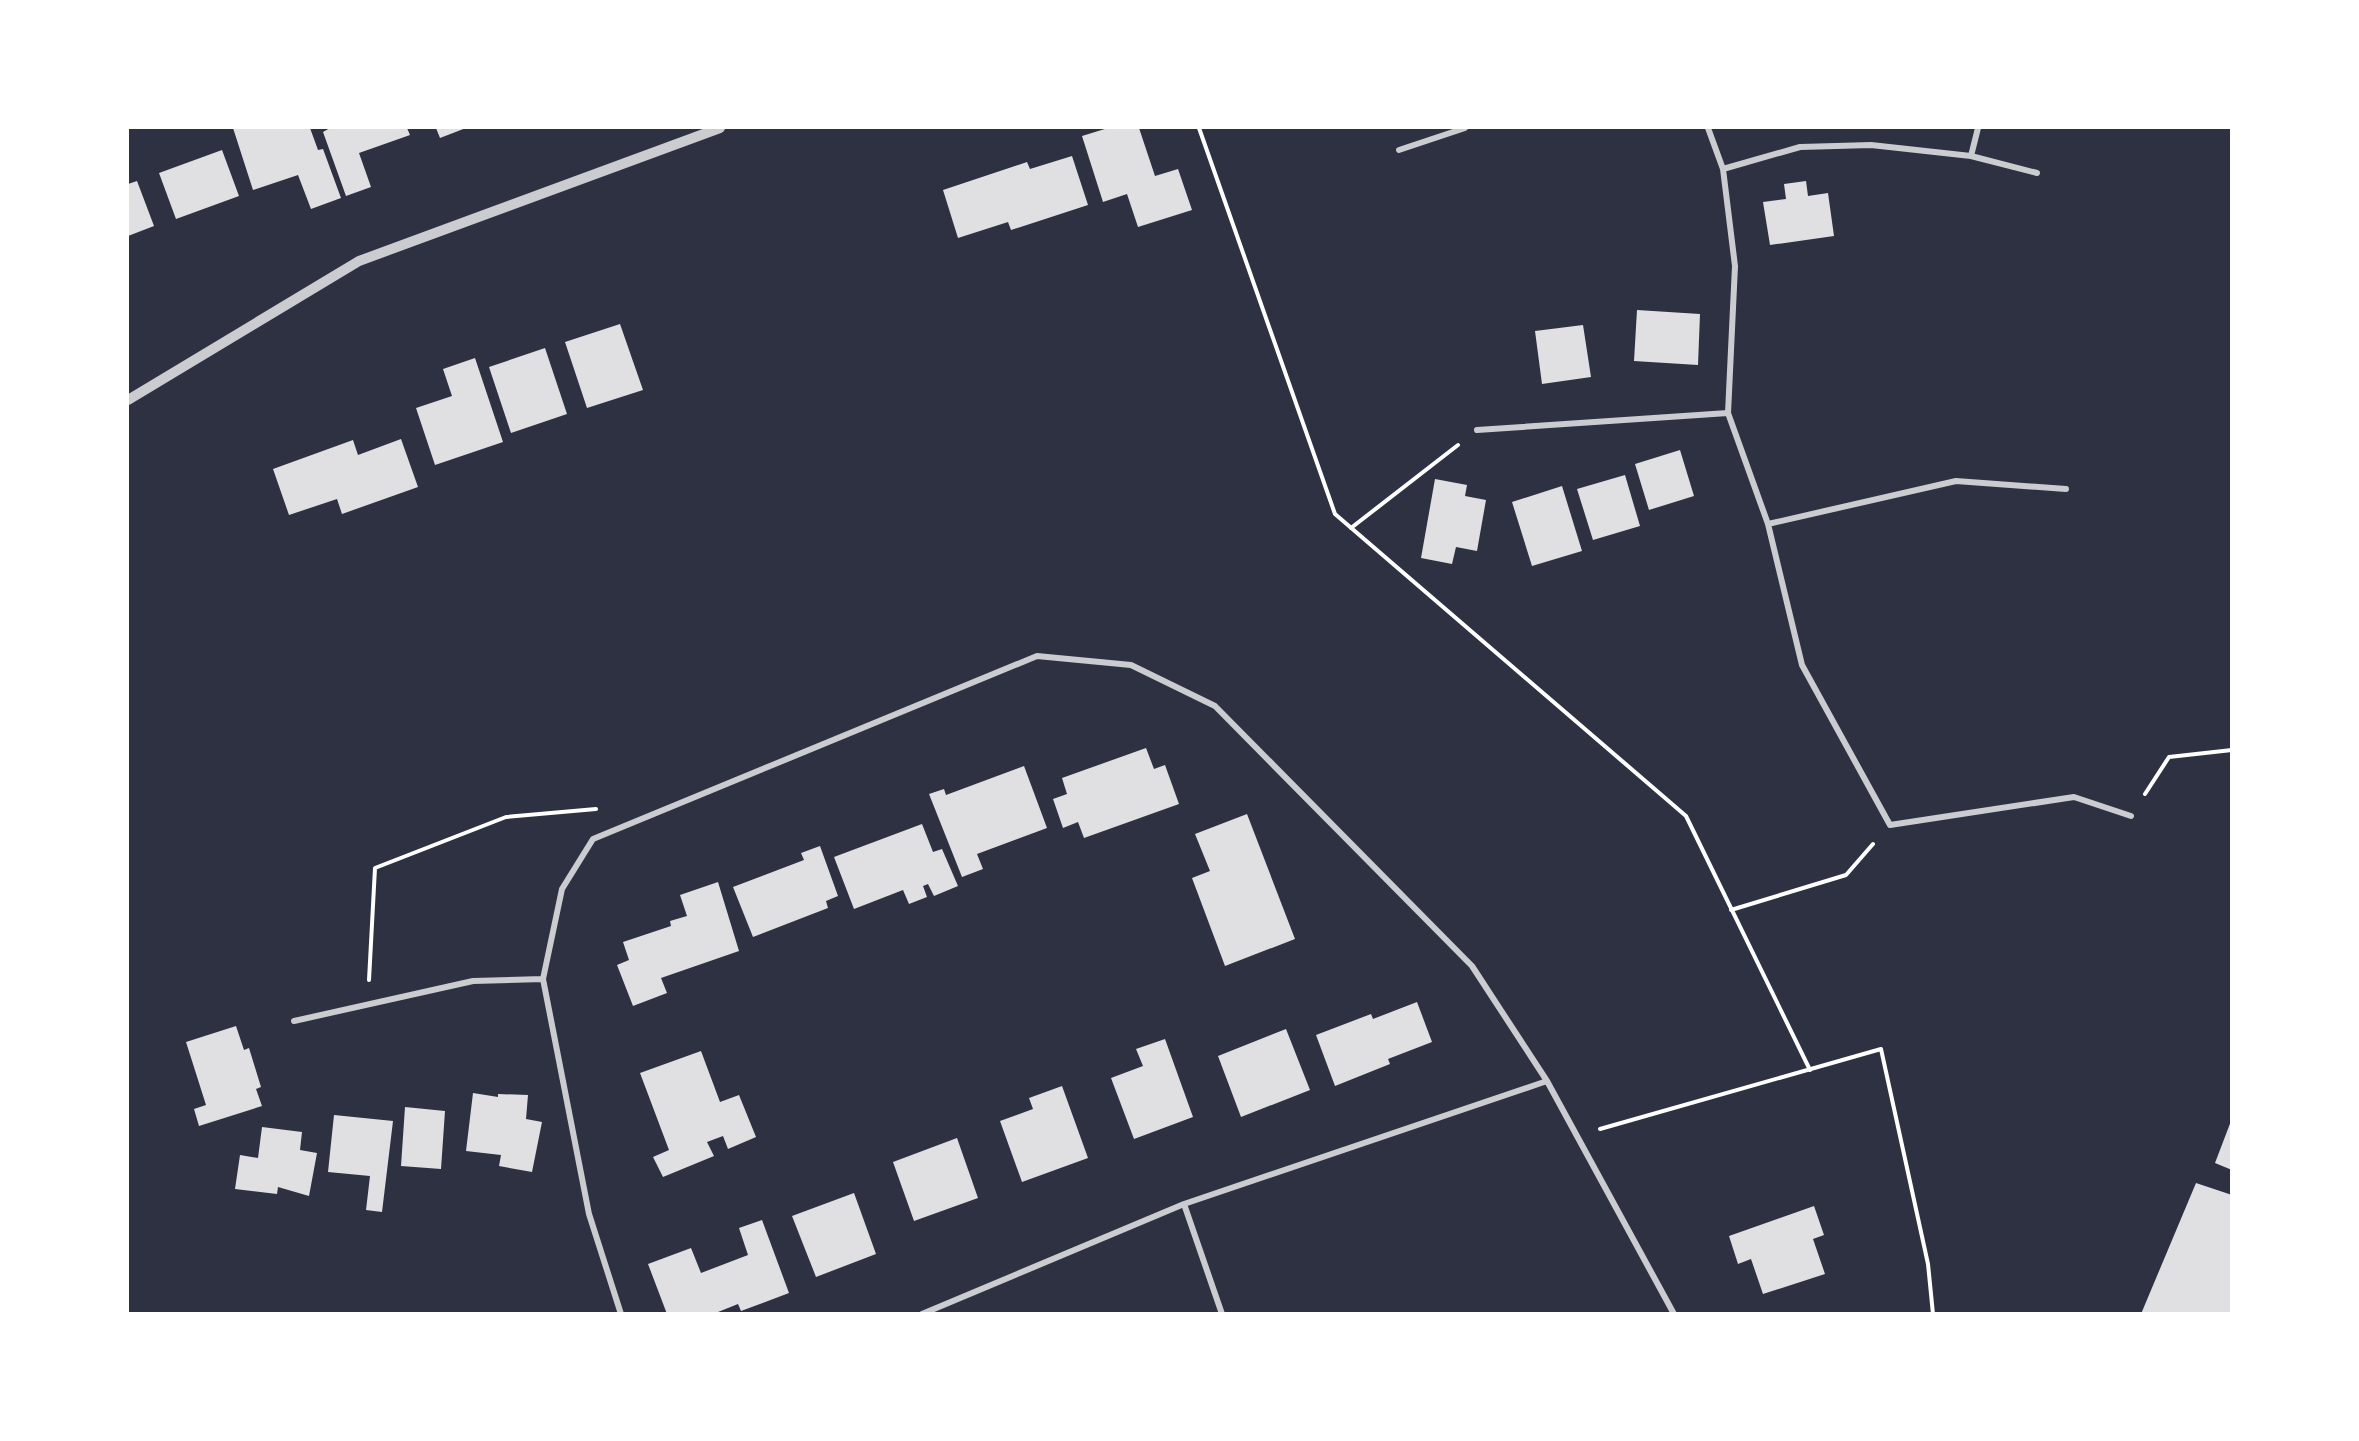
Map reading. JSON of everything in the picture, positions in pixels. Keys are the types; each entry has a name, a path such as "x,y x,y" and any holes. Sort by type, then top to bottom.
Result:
{"street":[{"path":"128,400 359,261 720,128"},
{"path":"1399,150 1465,128"},
{"path":"1708,128 1723,169 1735,266 1728,413 1768,524 1803,665 1890,825 2074,797 2131,816"},
{"path":"1971,156 1978,128"},
{"path":"1723,169 1800,147 1871,145 1971,156 2037,173"},
{"path":"1477,430 1728,413"},
{"path":"1768,524 1956,481 2066,489"},
{"path":"621,1314 589,1214 543,979 561,889 593,839 1037,656 1131,665 1215,706 1472,966 1547,1081 1674,1314"},
{"path":"294,1021 473,981 543,979"},
{"path":"922,1314 1184,1204 1547,1081"},
{"path":"1184,1204 1222,1314"}],"path":[{"path":"1199,128 1335,514 1686,816 1810,1070"},
{"path":"1351,528 1477,430"},
{"path":"2131,816 2169,757 2232,750"},
{"path":"368,1005 375,868 506,817 599,808 608,833"},
{"path":"1731,910 1846,875 1890,825"},
{"path":"1577,1136 1881,1049 1928,1264 1933,1314"}],"building":[{"path":"233,128 310,128 318,150 323,149 341,198 311,209 298,175 253,190"},
{"path":"330,128 407,128 410,135 359,153 371,187 346,196 323,132"},
{"path":"436,128 466,128 440,138"},
{"path":"1108,128 1139,128 1155,176 1178,169 1192,210 1138,227 1127,194 1103,202 1082,136"},
{"path":"222,150 239,196 176,219 159,173"},
{"path":"1072,156 1088,205 1011,230 1008,222 958,238 943,190 1027,162 1030,169"},
{"path":"137,181 154,226 128,236 128,184"},
{"path":"1806,181 1808,196 1828,193 1834,236 1770,245 1763,202 1786,199 1784,184"},
{"path":"1637,310 1700,314 1698,365 1634,361"},
{"path":"620,324 643,390 587,408 565,342"},
{"path":"1583,325 1591,377 1542,384 1535,331"},
{"path":"545,348 567,414 511,433 489,367"},
{"path":"475,358 503,442 435,465 416,408 452,396 443,369"},
{"path":"401,439 418,487 342,514 337,499 289,515 273,469 353,440 358,455"},
{"path":"1680,450 1694,496 1649,510 1635,464"},
{"path":"1625,475 1640,526 1593,540 1577,489"},
{"path":"1435,479 1467,485 1465,496 1486,500 1477,551 1456,547 1452,564 1421,558"},
{"path":"1562,486 1582,551 1532,566 1512,502"},
{"path":"1146,748 1154,769 1165,765 1179,804 1084,838 1078,822 1063,828 1053,799 1067,794 1062,778"},
{"path":"1024,766 1047,828 977,854 983,869 962,877 929,794 944,789 946,795"},
{"path":"1247,814 1295,939 1225,966 1192,878 1210,871 1195,834"},
{"path":"922,824 933,852 942,849 958,886 934,896 928,884 923,886 927,897 909,904 903,890 854,909 834,857"},
{"path":"820,846 838,896 826,901 828,908 753,937 733,887 804,860 801,853"},
{"path":"718,882 739,951 661,978 667,993 633,1006 617,965 629,960 623,942 671,926 670,921 687,916 680,895"},
{"path":"1417,1002 1432,1042 1388,1059 1390,1064 1335,1086 1316,1035 1371,1014 1373,1019"},
{"path":"236,1026 244,1050 249,1048 261,1087 256,1089 262,1106 199,1126 194,1109 206,1105 186,1042"},
{"path":"1286,1029 1310,1090 1241,1117 1218,1056"},
{"path":"1165,1039 1193,1117 1134,1139 1111,1078 1143,1066 1136,1049"},
{"path":"701,1051 720,1102 739,1095 756,1137 728,1149 723,1136 707,1142 714,1156 663,1177 653,1157 669,1150 640,1073"},
{"path":"1062,1086 1088,1158 1022,1182 1000,1121 1033,1109 1029,1098"},
{"path":"473,1093 498,1097 498,1094 528,1095 526,1119 542,1122 532,1172 499,1166 501,1155 466,1151"},
{"path":"405,1107 445,1111 441,1169 401,1166"},
{"path":"334,1115 393,1121 382,1212 366,1210 370,1176 328,1172"},
{"path":"2232,1121 2232,1170 2215,1163"},
{"path":"262,1127 302,1132 300,1150 317,1153 309,1196 278,1187 277,1194 235,1189 240,1155 258,1158"},
{"path":"957,1138 978,1198 914,1221 893,1162"},
{"path":"2196,1183 2232,1195 2232,1314 2141,1314"},
{"path":"854,1193 876,1254 816,1277 792,1216"},
{"path":"1814,1206 1824,1235 1813,1239 1825,1274 1763,1294 1751,1259 1738,1264 1729,1236"},
{"path":"762,1220 789,1293 741,1311 738,1304 713,1314 667,1314 648,1264 691,1248 701,1273 748,1255 739,1228"}]}
